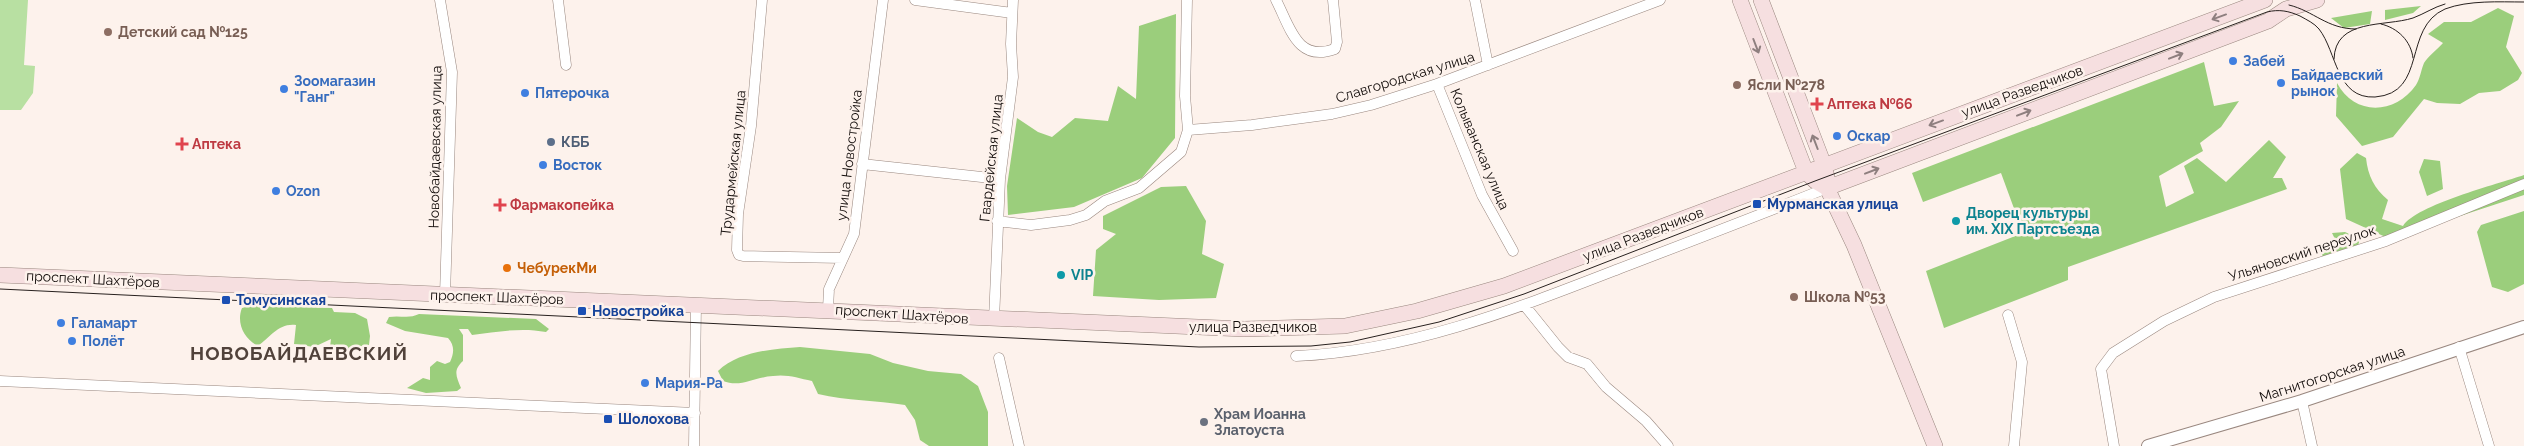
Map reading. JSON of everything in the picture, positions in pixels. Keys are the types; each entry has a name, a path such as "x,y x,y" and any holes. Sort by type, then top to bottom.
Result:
{"main road":[{"path":"1740,0 1806,172 1815,181 1827,188"},
{"path":"1761,0 1824,165 1827,188 1858,253 1935,446"},
{"name":"улица Разведчиков","path":"994,320 1244,330 1314,328 1380,320 1504,286 2265,0"},
{"name":"улица Разведчиков","path":"1827,188 2268,21 2286,9 2317,0"},
{"name":"проспект Шахтёров","path":"0,275 445,295 828,309 994,320"}],"street":[{"name":"Новобайдаевская улица","path":"440,0 448,40 452,80 445,295"},
{"path":"558,0 566,65"},
{"name":"Трудармейская улица","path":"762,0 751,126 738,214 737,250 739,255 743,256 843,258"},
{"name":"улица Новостройка","path":"828,309 829,290 854,234 883,0"},
{"path":"915,0 1012,13"},
{"name":"Гвардейская улица","path":"994,320 1000,179 1013,77 1013,0"},
{"path":"998,221 1030,225 1070,220 1086,215 1105,201 1139,188 1168,165 1180,152 1188,130 1185,96 1186,0"},
{"path":"1276,0 1297,42 1306,51 1318,53 1335,48 1337,42 1333,0"},
{"path":"1475,0 1488,65"},
{"name":"Славгородская улица","path":"1188,130 1236,128 1332,114 1371,105 1437,84 1660,0"},
{"name":"Колыванская улица","path":"1437,84 1482,195 1512,251"},
{"path":"862,164 1000,179"},
{"name":"Ульяновский переулок","path":"2114,446 2102,370 2113,353 2164,321 2214,297 2386,241 2524,184"},
{"name":"улица Разведчиков","path":"1296,356 1324,355 1403,341 1462,326 1525,306 1827,188"},
{"path":"694,446 696,304"},
{"path":"1525,306 1568,357 1587,364 1606,387 1646,421 1668,446"},
{"path":"2008,316 2022,362 2014,446"},
{"name":"Магнитогорская улица","path":"2148,446 2302,401 2524,327"},
{"path":"2459,348 2489,446"},
{"path":"999,358 1019,446"},
{"path":"0,381 695,413"},
{"path":"2302,401 2312,446"}],"green space":[{"path":"0,0 28,0 24,65 35,66 33,93 21,110 0,110"},
{"path":"2421,6 2413,13 2385,20 2385,10"},
{"path":"2498,8 2514,16 2506,47 2522,73 2518,80 2500,91 2479,93 2460,104 2437,103 2424,99 2393,137 2362,146 2336,116 2337,83 2344,94 2364,106 2375,108 2397,102 2416,85 2424,63 2443,43 2428,34 2444,22 2471,22"},
{"path":"2372,11 2370,24 2344,28 2331,18"},
{"path":"1176,14 1175,138 1142,178 1074,207 1008,215 1007,186 1017,118 1038,132 1052,137 1075,118 1108,121 1118,86 1136,99 1139,26"},
{"path":"2204,62 2214,106 2239,101 2221,127 2200,143 2203,151 2159,176 2166,207 2194,193 2184,166 2197,158 2226,182 2269,140 2286,157 2273,178 2282,178 2287,189 2068,267 2068,280 1944,328 1926,271 2023,233 2001,173 1923,202 1912,173"},
{"path":"2357,153 2366,158 2368,170 2373,181 2388,200 2382,219 2403,226 2411,218 2440,203 2524,175 2524,195 2390,239 2346,219 2340,169"},
{"path":"2424,159 2440,161 2443,189 2427,196 2419,172"},
{"path":"1186,186 1206,221 1202,254 1224,264 1216,298 1159,300 1093,296 1096,250 1116,234 1103,229 1103,216 1161,187"},
{"path":"2524,211 2524,284 2508,292 2492,287 2477,232 2481,225"},
{"path":"2345,232 2360,239 2357,249 2323,260 2322,253 2338,245 2332,233"},
{"path":"250,306 332,308 334,312 355,313 367,319 370,336 369,345 351,348 341,355 332,354 330,347 331,339 314,347 294,344 296,325 290,325 279,328 258,346 245,335 241,325 240,314 242,308"},
{"path":"419,314 536,319 549,329 546,332 518,330 472,335 468,329 459,329 463,335 463,361 456,373 461,388 457,391 426,393 407,388 423,378 430,380 430,367 437,361 445,364 450,362 453,350 452,344 448,338 405,331 386,323 389,317"},
{"path":"800,347 870,354 893,363 928,371 961,374 978,386 988,412 988,446 929,446 920,440 915,420 905,405 818,394 812,381 788,376 766,377 742,383 730,383 723,381 718,371 726,364 746,355 768,350"}],"tram line":[{"path":"0,289 1199,347 1311,346 1350,342 1439,322 1524,294 1815,181 2267,12 2288,12 2300,16 2315,25 2325,39 2345,82 2352,90 2362,96 2375,97 2391,93 2402,84 2409,72 2423,30 2432,18 2445,9 2474,3 2524,2"},
{"path":"2334,59 2337,46 2343,37 2352,30 2413,18 2445,4"},
{"path":"2289,5 2337,26 2356,29"},
{"path":"2381,24 2403,36 2410,46 2413,58"}],"place":[{"name":"Детский сад №125","path":"108,32"},
{"name":"Забей","path":"2233,61"},
{"name":"Байдаевский рынок","path":"2281,83"},
{"name":"Ясли №278","path":"1737,85"},
{"name":"Зоомагазин \"Ганг\"","path":"284,89"},
{"name":"Пятерочка","path":"525,93"},
{"name":"Аптека №66","path":"1817,104"},
{"name":"Оскар","path":"1837,136"},
{"name":"КББ","path":"551,142"},
{"name":"Аптека","path":"182,144"},
{"name":"Восток","path":"543,165"},
{"name":"Ozon","path":"276,191"},
{"name":"Мурманская улица","path":"1757,204"},
{"name":"Фармакопейка","path":"500,205"},
{"name":"Дворец культуры им. XIX Партсъезда","path":"1956,221"},
{"name":"ЧебурекМи","path":"507,268"},
{"name":"VIP","path":"1061,275"},
{"name":"Школа №53","path":"1794,297"},
{"name":"Томусинская","path":"226,300"},
{"name":"Новостройка","path":"582,311"},
{"name":"Галамарт","path":"61,323"},
{"name":"Полёт","path":"72,341"},
{"name":"Мария-Ра","path":"645,383"},
{"name":"Шолохова","path":"608,419"},
{"name":"Храм Иоанна Златоуста","path":"1204,422"}],"district":[{"name":"НОВОБАЙДАЕВСКИЙ","path":"299,353"}]}
